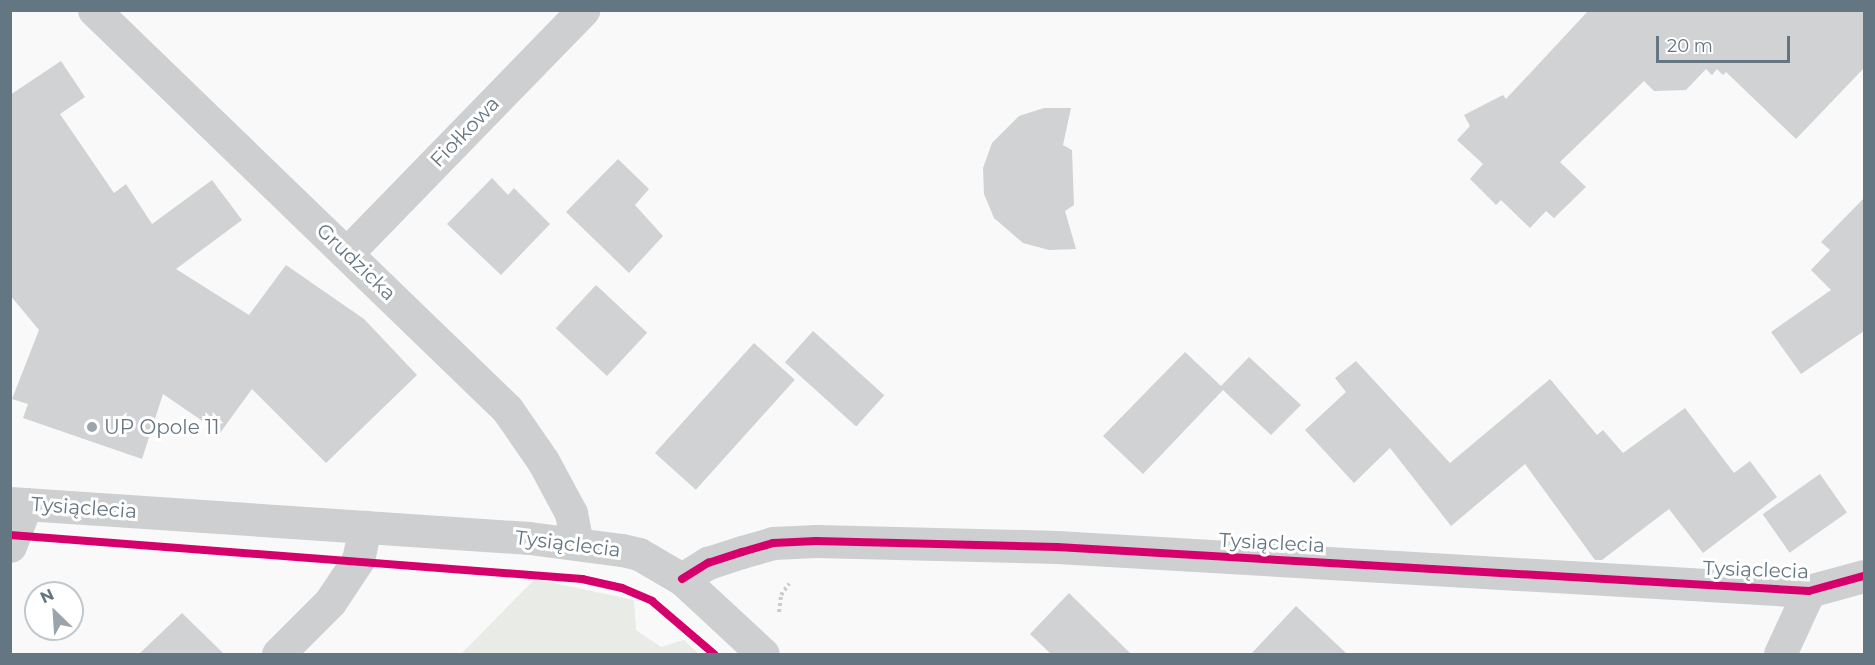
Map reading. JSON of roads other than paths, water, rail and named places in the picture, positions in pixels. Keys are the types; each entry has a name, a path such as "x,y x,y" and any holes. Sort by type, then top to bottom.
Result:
{"street":[{"name":"Grudzicka","path":"94,10 507,409 549,471 571,513 577,543"},
{"name":"Fiołkowa","path":"347,253 583,10"},
{"name":"Tysiąclecia","path":"18,504 577,543 639,554 682,579 708,563 773,543 829,541 1057,547 1809,591 1864,576"},
{"path":"10,546 18,504"},
{"path":"278,654 330,602 358,560 365,527"},
{"path":"682,579 763,654"},
{"path":"1780,654 1809,591"}],"place":[{"name":"UP Opole 11","path":"92,427"}]}
